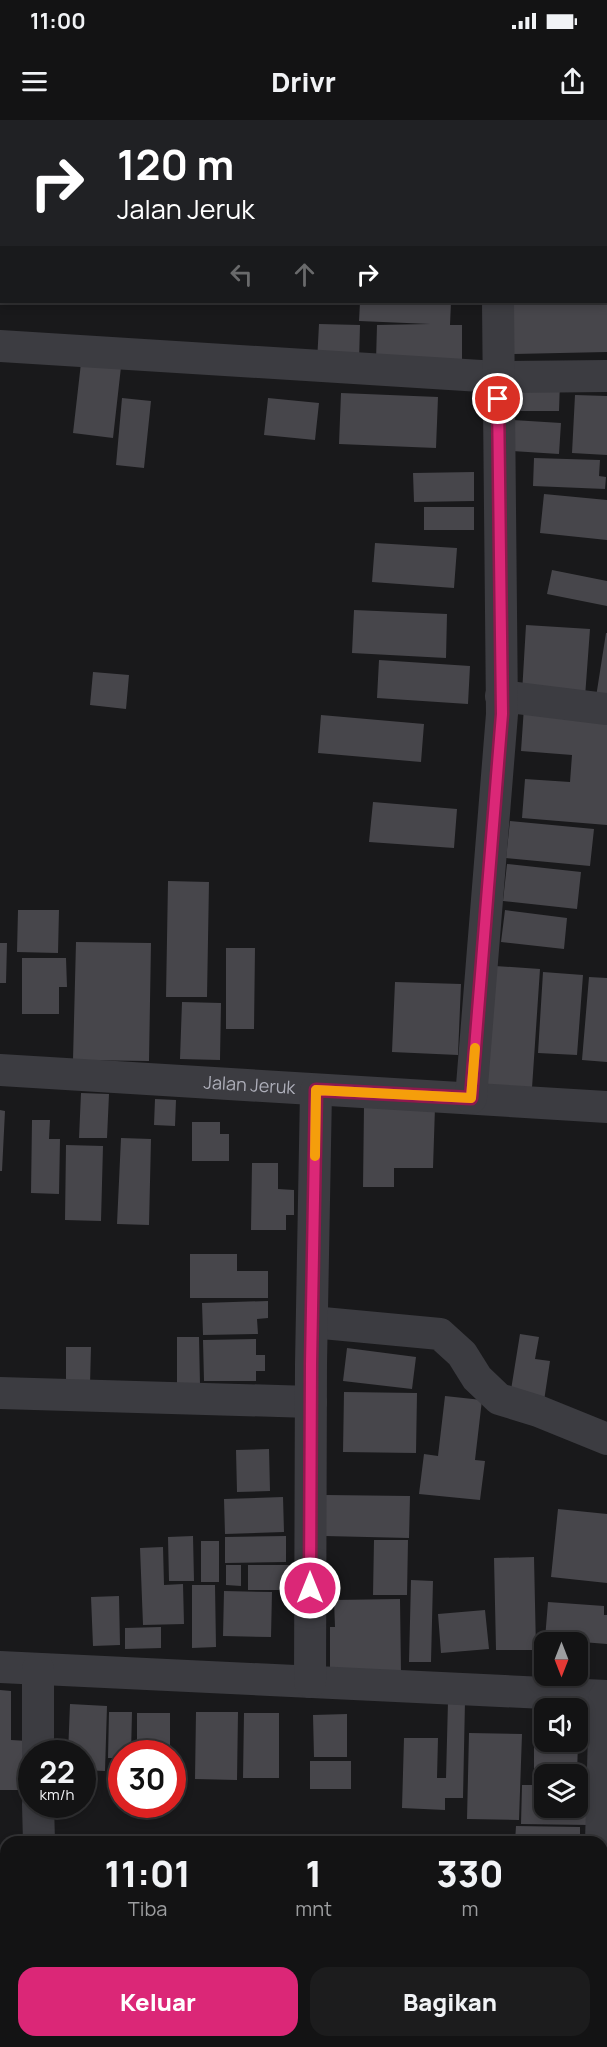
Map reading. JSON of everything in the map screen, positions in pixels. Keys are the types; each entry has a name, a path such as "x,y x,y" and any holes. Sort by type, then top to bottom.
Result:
{"street":[{"path":"471,1098 502,714 498,303"},
{"path":"0,346 497,376 607,376"},
{"path":"501,696 607,709"},
{"name":"Jalan Jeruk","path":"0,1070 607,1107"},
{"path":"310,1682 311,1402 316,1090"},
{"path":"312,1322 440,1334 462,1354 477,1378 499,1399 538,1411 607,1439"},
{"path":"0,1393 311,1402"},
{"path":"0,1667 606,1696 601,1836"},
{"path":"38,1669 38,1740"},
{"path":"38,1818 39,1836"}],"building":[{"path":"360,303 451,303 450,325 462,325 462,362 376,361 377,325 430,324 359,321"},
{"path":"513,303 607,303 607,352 514,354"},
{"path":"319,324 360,325 359,362 317,362"},
{"path":"81,363 121,367 113,438 73,433"},
{"path":"508,382 560,382 559,411 508,411"},
{"path":"341,393 438,397 436,448 339,444"},
{"path":"575,395 607,396 607,455 572,453"},
{"path":"122,398 151,401 144,468 116,465"},
{"path":"268,398 319,403 315,440 264,435"},
{"path":"513,420 561,423 559,454 512,451"},
{"path":"534,458 600,460 599,476 606,477 605,489 533,486"},
{"path":"474,472 474,501 414,502 413,473"},
{"path":"544,494 607,500 607,540 540,533"},
{"path":"424,507 474,507 474,530 424,530"},
{"path":"375,543 457,548 454,588 372,582"},
{"path":"552,570 607,581 607,606 547,594"},
{"path":"354,610 447,614 446,658 352,653"},
{"path":"526,625 590,629 585,697 522,693"},
{"path":"607,633 607,699 596,697"},
{"path":"379,660 470,666 468,704 377,698"},
{"path":"93,672 129,675 126,709 90,705"},
{"path":"524,707 607,713 607,825 522,818 525,779 570,782 572,755 521,751"},
{"path":"321,715 424,724 421,762 318,753"},
{"path":"373,802 457,809 454,848 369,842"},
{"path":"510,821 594,829 590,866 506,858"},
{"path":"507,864 581,872 577,909 503,901"},
{"path":"168,881 209,882 207,997 166,997"},
{"path":"18,910 59,910 58,953 17,952"},
{"path":"505,910 567,918 564,949 501,942"},
{"path":"76,942 151,943 149,1061 73,1060"},
{"path":"0,943 7,943 6,983 0,983"},
{"path":"226,948 255,948 254,1029 226,1029"},
{"path":"22,958 66,958 67,987 59,987 59,1014 22,1014"},
{"path":"495,966 540,969 532,1088 486,1085"},
{"path":"543,972 583,975 577,1055 538,1053"},
{"path":"589,977 607,978 607,1062 582,1060"},
{"path":"395,982 461,984 458,1055 392,1052"},
{"path":"182,1002 221,1003 220,1060 180,1059"},
{"path":"81,1093 109,1094 107,1138 79,1138"},
{"path":"155,1099 176,1100 175,1126 154,1125"},
{"path":"364,1106 435,1107 433,1168 394,1168 394,1187 363,1187"},
{"path":"0,1110 5,1111 2,1171 0,1171"},
{"path":"32,1120 50,1120 49,1139 60,1139 59,1194 31,1193"},
{"path":"192,1122 220,1122 220,1134 229,1134 229,1161 192,1161"},
{"path":"121,1138 151,1139 149,1225 117,1224"},
{"path":"66,1145 103,1146 101,1221 65,1220"},
{"path":"252,1163 278,1163 278,1189 294,1190 294,1215 286,1215 286,1230 251,1230"},
{"path":"190,1254 237,1254 237,1271 268,1271 268,1298 190,1298"},
{"path":"268,1301 268,1318 257,1319 258,1334 203,1335 202,1303"},
{"path":"520,1334 539,1337 535,1359 550,1361 544,1401 510,1396"},
{"path":"177,1337 199,1337 200,1385 177,1386"},
{"path":"256,1339 256,1355 265,1355 265,1371 256,1371 256,1381 204,1381 203,1340"},
{"path":"66,1347 91,1347 90,1385 66,1385"},
{"path":"347,1348 416,1357 412,1389 343,1381"},
{"path":"344,1392 417,1393 416,1453 343,1452"},
{"path":"445,1396 482,1400 475,1460 485,1461 480,1500 419,1494 424,1454 438,1456"},
{"path":"269,1449 270,1491 237,1492 236,1450"},
{"path":"326,1495 410,1496 409,1538 325,1536"},
{"path":"283,1497 284,1532 225,1534 224,1499"},
{"path":"558,1509 607,1514 607,1583 551,1577"},
{"path":"193,1536 194,1581 169,1581 168,1537"},
{"path":"286,1536 286,1562 225,1563 225,1537"},
{"path":"374,1540 408,1540 407,1595 373,1595"},
{"path":"201,1541 219,1541 219,1582 201,1582"},
{"path":"163,1547 164,1585 183,1584 184,1624 143,1625 140,1548"},
{"path":"534,1557 534,1650 496,1650 494,1558"},
{"path":"226,1565 241,1565 241,1586 226,1585"},
{"path":"248,1565 294,1565 294,1590 248,1590"},
{"path":"411,1580 433,1581 431,1662 409,1662"},
{"path":"192,1585 215,1585 216,1647 192,1648"},
{"path":"224,1591 272,1592 271,1637 223,1636"},
{"path":"119,1596 120,1645 93,1646 91,1597"},
{"path":"400,1599 401,1673 330,1674 330,1627 335,1627 334,1600"},
{"path":"548,1602 604,1606 604,1615 607,1615 607,1644 588,1642 588,1632 546,1632"},
{"path":"485,1610 489,1649 441,1653 438,1614"},
{"path":"161,1627 161,1648 125,1649 125,1628"},
{"path":"0,1690 11,1691 11,1740 18,1740 18,1790 0,1790"},
{"path":"448,1701 465,1701 463,1798 445,1798 445,1810 402,1808 404,1738 438,1738 437,1778 446,1778"},
{"path":"70,1704 107,1706 105,1771 96,1771 96,1740 69,1740"},
{"path":"109,1712 132,1712 131,1740 108,1740"},
{"path":"196,1712 238,1712 237,1780 195,1779"},
{"path":"137,1713 170,1713 170,1740 137,1740"},
{"path":"244,1713 279,1713 279,1778 243,1778"},
{"path":"347,1714 347,1757 314,1757 313,1715"},
{"path":"469,1733 522,1734 519,1820 467,1819"},
{"path":"534,1752 578,1752 577,1764 534,1764"},
{"path":"310,1761 351,1761 351,1789 310,1789"},
{"path":"522,1785 534,1785 534,1818 588,1818 588,1787 591,1787 590,1825 521,1824"},
{"path":"516,1826 580,1827 580,1836 515,1836"}],"slow traffic":[{"path":"315,1156 316,1090 471,1098 475,1048"}],"route":[{"path":"310,1588 316,1090 471,1098 502,714 498,399"}]}
